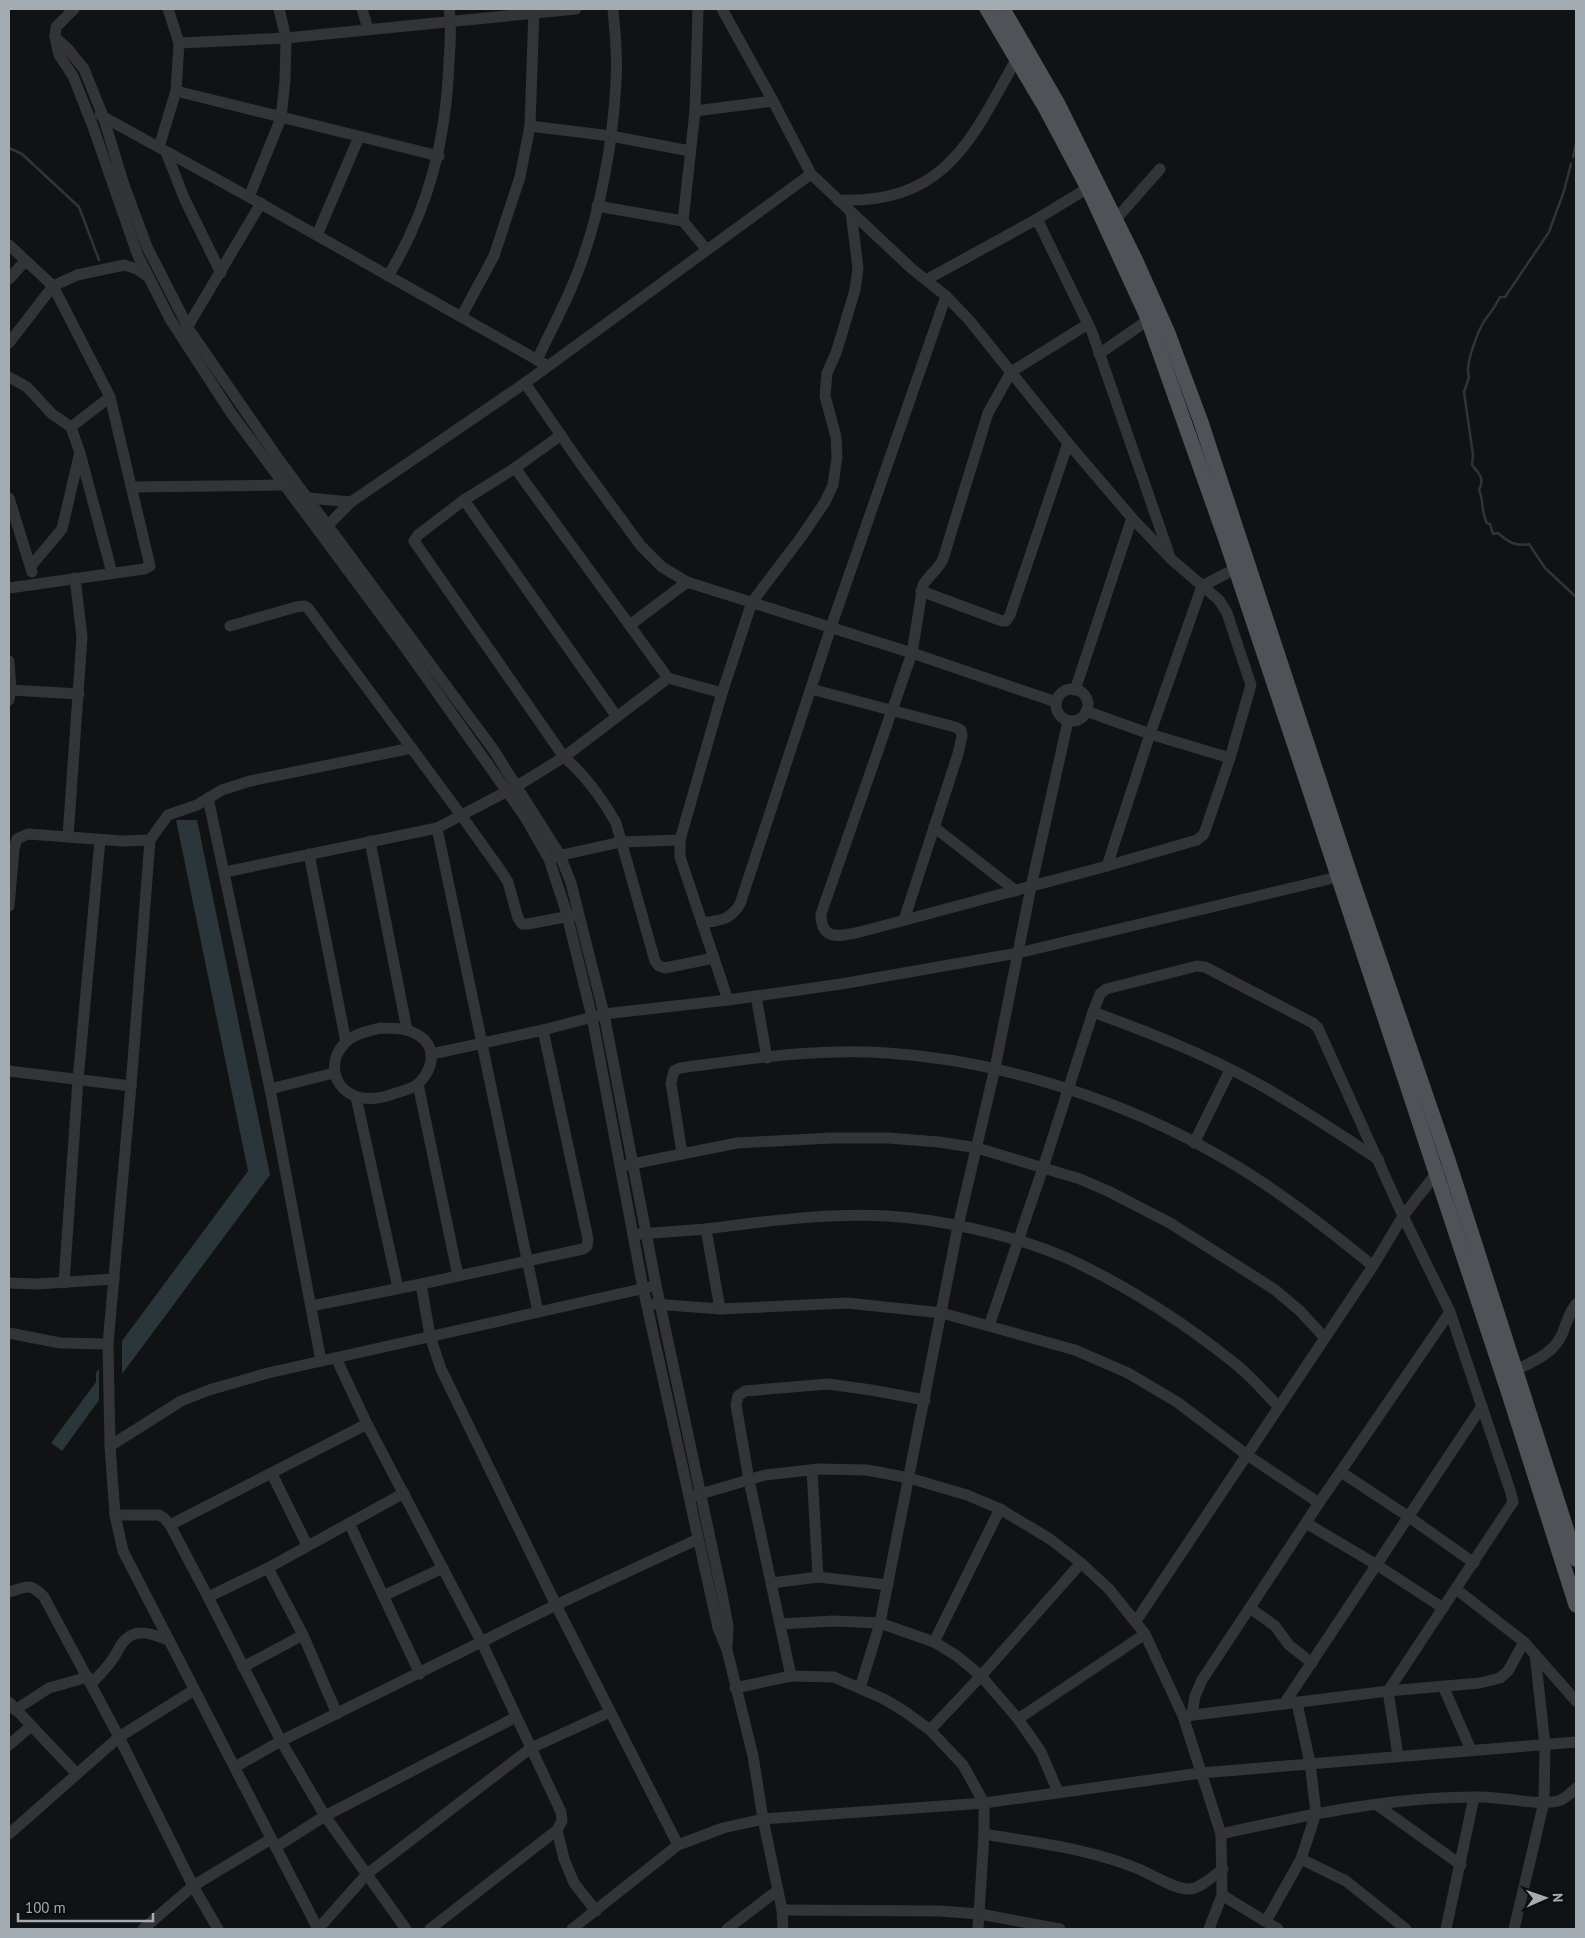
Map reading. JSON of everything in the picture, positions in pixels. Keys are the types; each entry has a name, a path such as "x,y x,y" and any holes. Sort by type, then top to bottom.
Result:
{"main road":[{"path":"987,9 1046,109 1088,188 1148,320 1344,876 1448,1160 1576,1559"},
{"path":"1003,9 1058,104 1116,218 1168,333 1201,422 1437,1172 1576,1605"}],"street":[{"path":"74,9 56,27 55,37 59,55 73,76 138,256 170,319 239,402 286,485 324,528 409,643 512,789 525,818 571,883 573,916 646,1304 698,1539 710,1568 728,1626 727,1650 753,1756 763,1819 782,1910 783,1929"},
{"path":"168,9 179,43 176,91 163,149 220,273"},
{"path":"249,197 281,118 285,82 286,38 279,9"},
{"path":"362,9 368,29"},
{"path":"388,276 404,249 424,205 439,156 448,89 451,21 449,9"},
{"path":"179,43 286,38 535,11 576,9"},
{"path":"537,360 577,274 597,206 611,136 616,80 616,42 613,9"},
{"path":"683,221 696,111 698,9"},
{"path":"722,9 811,174 926,280 946,296 969,320 1011,372 1068,443 1132,518 1171,560 1219,600 1227,613 1251,685 1230,758 1204,834 1192,842 904,920 838,936 826,932 821,925 821,914 912,652 922,592 928,577 944,559 988,413 1011,372 1088,324"},
{"path":"461,317 486,272 499,243 520,177 530,126 535,11"},
{"path":"55,37 68,49 84,69 103,116 124,185 147,247 188,326 195,348 229,409 309,498 324,528"},
{"path":"838,200 882,198 906,192 922,184 951,162 974,133 1017,58"},
{"path":"176,91 439,156"},
{"path":"696,111 773,101"},
{"path":"87,112 103,116 163,149 548,366"},
{"path":"530,126 611,136 690,151"},
{"path":"317,235 359,136"},
{"path":"1116,218 1160,169"},
{"path":"324,528 351,502 526,383 811,174"},
{"path":"926,280 1037,219 1088,188"},
{"path":"188,326 261,203"},
{"path":"597,206 683,221 707,250"},
{"path":"728,1000 680,857 680,840 722,693 752,602 802,536 825,502 832,485 837,457 836,437 826,396 827,373 836,353 855,290 858,268 851,212"},
{"path":"1037,219 1088,324 1171,560"},
{"path":"9,245 53,286 110,397 150,566 144,569 112,574 34,583 9,588"},
{"path":"9,279 26,261"},
{"path":"9,342 53,286 77,275 124,265 137,269 148,277"},
{"path":"159,297 170,291"},
{"path":"702,923 724,920 733,915 740,904 832,627 946,296"},
{"path":"1099,354 1148,320"},
{"path":"9,377 27,387 52,414 71,428 80,453 112,574"},
{"path":"526,383 641,546 662,567 687,582 912,652 1056,702"},
{"path":"71,428 110,397"},
{"path":"229,409 239,402"},
{"path":"561,435 515,468 464,500 418,535 414,541 564,757 581,771 610,811 616,823 655,961 659,966 665,968 714,958"},
{"path":"922,592 1006,621 1010,615 1068,443"},
{"path":"30,566 62,529 80,453"},
{"path":"515,468 668,678 722,693"},
{"path":"132,487 286,485"},
{"path":"9,498 34,583"},
{"path":"309,498 351,502"},
{"path":"464,500 617,718"},
{"path":"1075,690 1132,518"},
{"path":"1106,866 1202,586 1235,569"},
{"path":"68,837 82,637 75,578"},
{"path":"630,625 687,582"},
{"path":"230,626 296,607 304,606 308,608 461,814 508,882 522,924 573,916"},
{"path":"9,661 10,695 79,694"},
{"path":"225,872 436,828 512,789 564,757 668,678"},
{"path":"811,689 956,727 960,730 962,736 958,754 904,920"},
{"path":"1075,690 1084,696 1087,706 1086,712 1081,718 1068,721 1060,716 1056,702 1065,691 1075,690"},
{"path":"1086,712 1230,758"},
{"path":"860,1688 880,1623 958,1226 995,1068 1031,887 1068,721"},
{"path":"412,748 233,786 197,805 168,815 150,840 108,1344 110,1446 115,1515 124,1551 318,1929 367,1874 531,1748 610,1712"},
{"path":"208,798 270,1089 321,1361"},
{"path":"934,827 1016,891"},
{"path":"436,828 483,1043 538,1312"},
{"path":"9,906 14,849 17,839 28,834 100,840 150,840"},
{"path":"64,1283 78,1080 100,840"},
{"path":"554,857 621,842 680,840"},
{"path":"370,841 407,1030"},
{"path":"309,854 346,1042"},
{"path":"432,1054 543,1030 604,1014 728,1000 841,984 1018,953 1344,876"},
{"path":"573,916 604,1014 656,1285 700,1494 710,1568"},
{"path":"990,1326 1100,994 1112,986 1197,966 1214,970 1313,1023 1318,1028 1450,1312 1513,1502 1388,1691 1398,1756"},
{"path":"756,996 767,1058"},
{"path":"1093,1012 1168,1040 1253,1081 1379,1160"},
{"path":"380,1028 407,1030 428,1043 432,1054 429,1069 418,1084 388,1096 372,1098 356,1097 345,1090 334,1073 334,1064 338,1053 346,1042 364,1032 380,1028"},
{"path":"311,1306 583,1249 587,1246 588,1238 543,1030"},
{"path":"682,1153 672,1083 674,1071 680,1068 830,1052 886,1053 943,1058 995,1068 1067,1090 1128,1112 1194,1143 1223,1158 1311,1216 1373,1266"},
{"path":"1194,1143 1230,1070"},
{"path":"9,1071 131,1086"},
{"path":"270,1089 334,1073"},
{"path":"418,1084 458,1276"},
{"path":"606,1095 619,1093"},
{"path":"356,1097 398,1288"},
{"path":"620,1167 737,1143 831,1138 888,1138 939,1142 977,1148 1080,1179 1108,1191 1177,1227 1274,1289 1300,1311 1324,1337"},
{"path":"1136,1621 1373,1266 1404,1216 1448,1160"},
{"path":"633,1235 844,1215 922,1219 1018,1240 1066,1258 1094,1272 1183,1325 1234,1363 1279,1407"},
{"path":"706,1229 720,1309"},
{"path":"9,1283 64,1283 114,1279"},
{"path":"420,1284 430,1336 442,1369 556,1606 678,1845"},
{"path":"110,1446 181,1401 202,1392 268,1373 656,1285"},
{"path":"646,1304 720,1309 847,1303 942,1313 1075,1350 1128,1372 1178,1402 1247,1455 1319,1503"},
{"path":"1516,1370 1547,1353 1556,1345 1566,1321 1576,1304"},
{"path":"1188,1715 1202,1680 1319,1503 1450,1312"},
{"path":"9,1333 60,1343 108,1344"},
{"path":"336,1358 367,1424 482,1643 561,1812 562,1820 557,1830 430,1929"},
{"path":"791,1676 748,1480 736,1405 738,1396 745,1390 828,1384 925,1400"},
{"path":"666,1394 679,1392"},
{"path":"1284,1704 1482,1406"},
{"path":"170,1525 367,1424"},
{"path":"678,1451 690,1448"},
{"path":"688,1497 766,1475 812,1470 867,1470 909,1478 967,1495 1000,1509 1050,1539 1081,1562 1109,1589 1136,1621 1145,1634 1188,1715 1201,1773 1221,1834 1222,1895 1209,1929"},
{"path":"812,1470 818,1578"},
{"path":"1341,1472 1474,1563"},
{"path":"272,1474 307,1545"},
{"path":"208,1597 268,1568 404,1493"},
{"path":"934,1642 1000,1509"},
{"path":"115,1515 158,1515 164,1518 170,1525 280,1741 325,1816 406,1929"},
{"path":"349,1522 420,1674"},
{"path":"1306,1523 1377,1564 1443,1608"},
{"path":"235,1767 280,1741 698,1539"},
{"path":"930,1730 981,1676 1081,1562"},
{"path":"268,1568 303,1635 338,1714"},
{"path":"383,1596 443,1568"},
{"path":"772,1584 818,1578 888,1585"},
{"path":"9,1592 28,1587 36,1588 44,1597 120,1737 193,1886 218,1929"},
{"path":"1456,1589 1524,1642 1576,1701"},
{"path":"1250,1608 1275,1626 1289,1645 1312,1663"},
{"path":"780,1624 834,1621 880,1623 934,1642 957,1656 981,1676 1018,1719 1041,1752 1058,1792"},
{"path":"77,1774 12,1706 49,1688 89,1680 105,1669 122,1644 130,1636 141,1632 168,1640"},
{"path":"1018,1719 1145,1634"},
{"path":"243,1667 303,1635"},
{"path":"1188,1715 1388,1691 1480,1683 1500,1678 1508,1671 1524,1642"},
{"path":"1514,1929 1544,1802 1546,1745 1535,1654"},
{"path":"735,1688 791,1676 834,1677 904,1711 930,1730 963,1766 984,1803 978,1929"},
{"path":"1443,1686 1471,1750"},
{"path":"9,1834 120,1737 194,1690"},
{"path":"1266,1921 1301,1859 1316,1812 1310,1763 1297,1703"},
{"path":"143,1929 193,1886 516,1716"},
{"path":"9,1745 30,1726"},
{"path":"572,1929 678,1845 723,1828 763,1819 984,1803 1201,1773 1576,1742"},
{"path":"1221,1834 1316,1812 1444,1797 1557,1801 1566,1798 1576,1788"},
{"path":"1446,1929 1474,1797"},
{"path":"1377,1805 1461,1865"},
{"path":"557,1830 564,1859 574,1883 596,1911"},
{"path":"984,1834 1091,1853 1139,1869 1181,1888 1191,1889 1198,1886 1223,1869"},
{"path":"1301,1859 1346,1881 1406,1929"},
{"path":"727,1929 778,1890"},
{"path":"1222,1895 1278,1929"},
{"path":"782,1910 905,1910 980,1914 1060,1929"}],"shaded area":[{"path":"176,820 197,820 270,1175 122,1374 122,1341 248,1171"},
{"path":"99,1369 99,1400 62,1451 51,1443 96,1382 96,1373"}],"waterway":[{"path":"1573,157 1576,144"},
{"path":"9,148 22,154 79,207 99,260"},
{"path":"1571,164 1564,191 1549,232 1505,297 1500,297 1480,329 1470,356 1469,377 1464,392 1473,455 1472,465 1481,479 1479,490 1484,515 1487,523 1490,524 1493,534 1498,533 1516,544 1529,544 1545,568 1576,597"}]}
